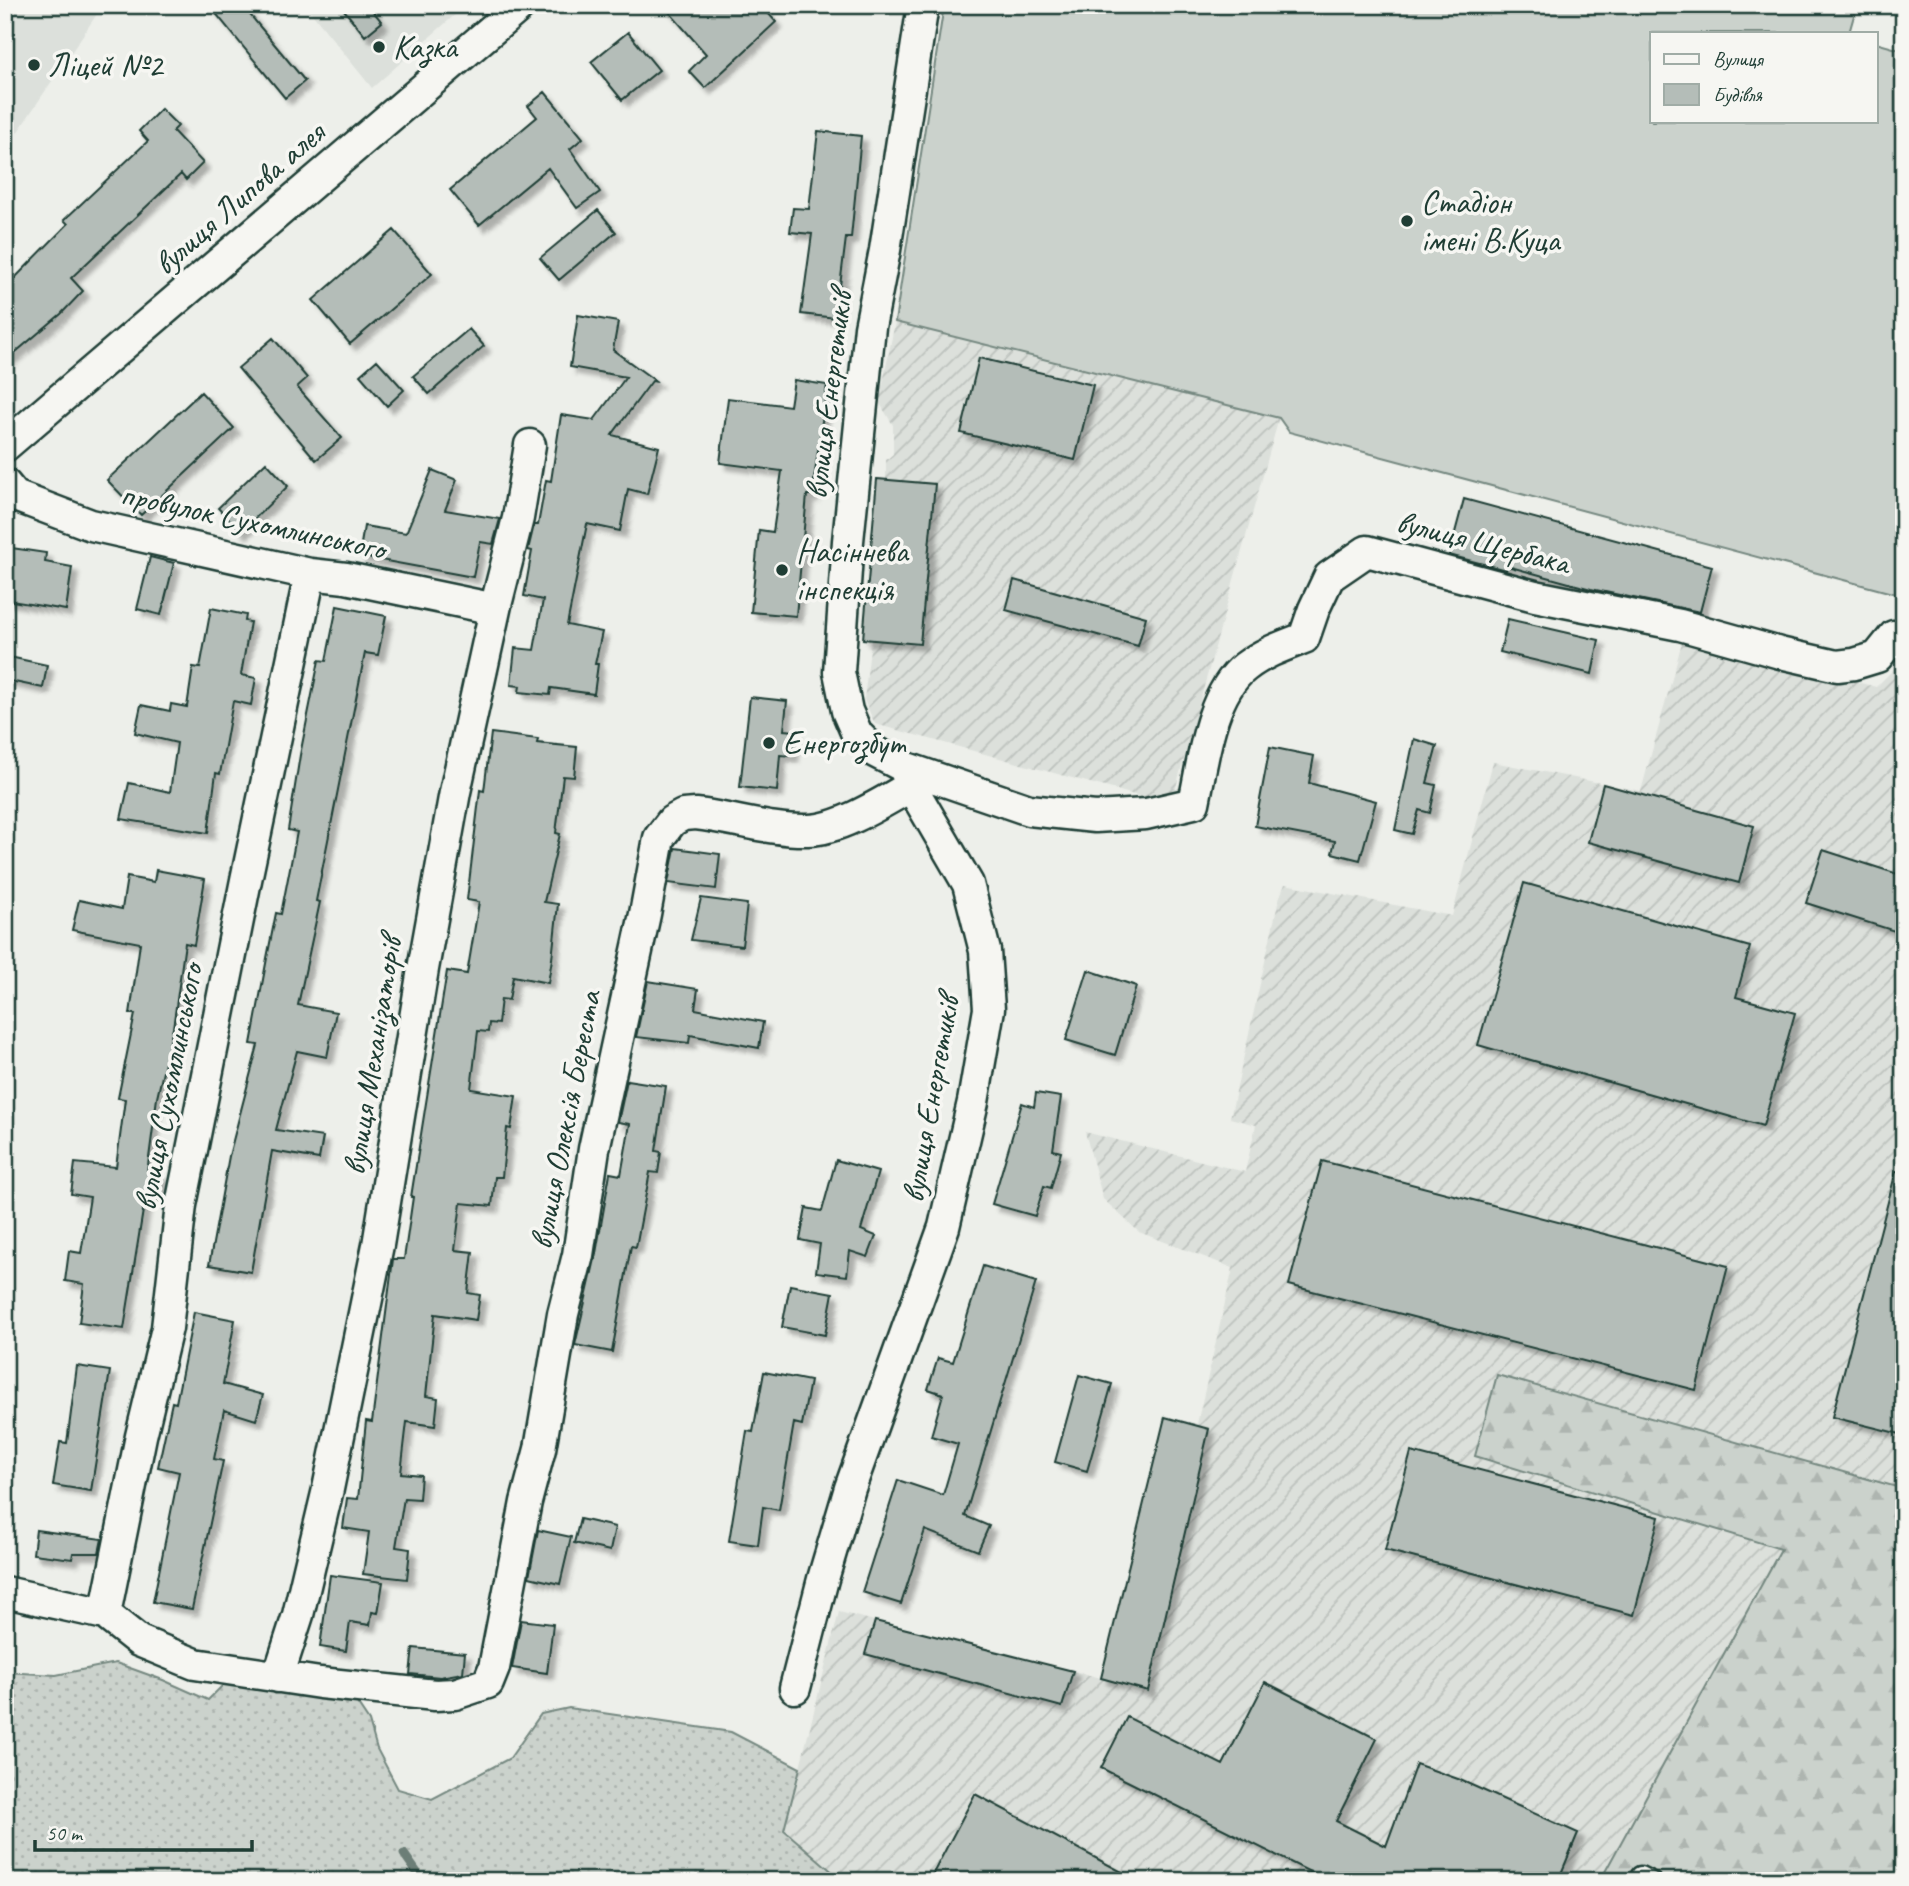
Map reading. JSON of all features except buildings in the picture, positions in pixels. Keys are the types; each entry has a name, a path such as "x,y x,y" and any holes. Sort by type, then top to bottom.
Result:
{"street":[{"name":"вулиця Липова алея","path":"5,446 521,5"},
{"name":"вулиця Енергетиків","path":"795,1688 850,1488 942,1235 986,1037 989,1009 985,951 968,884 907,776 875,752 857,734 847,711 839,672 848,541 870,327 886,250 923,5"},
{"name":"вулиця Механізаторів","path":"278,1677 298,1615 328,1489 378,1245 452,805 518,517 530,445"},
{"name":"провулок Сухомлинського","path":"5,484 15,496 91,525 310,574 346,578 495,609"},
{"name":"вулиця Щербака","path":"907,776 1029,810 1095,817 1146,814 1194,803 1204,752 1220,699 1243,668 1269,651 1304,638 1329,577 1367,551 1535,596 1680,625 1837,666 1877,657 1894,636"},
{"name":"вулиця Сухомлинського","path":"105,1614 141,1436 167,1328 184,1191 310,574"},
{"name":"вулиця Олексія Береста","path":"278,1677 435,1695 456,1694 488,1683 494,1668 526,1502 540,1449 563,1314 582,1233 594,1149 659,838 672,821 682,815 696,814 809,831 872,809 907,776"},
{"path":"5,1592 105,1614 139,1641 195,1664 278,1677"}],"shaded area":[{"name":"Ліцей №2","path":"5,5 103,5 5,151"},
{"name":"Казка","path":"305,5 466,5 372,88"},
{"path":"895,322 1279,418 1171,805 875,724 864,700 871,640 863,639 877,479 886,480 886,460 893,454 893,425 879,402"},
{"path":"1684,635 1876,687 1904,656 1904,1881 843,1881 784,1830 839,1612 1101,1678 1165,1417 1197,1424 1233,1268 1139,1232 1103,1199 1085,1132 1245,1172 1256,1125 1230,1118 1279,899 1285,884 1452,916 1493,762 1641,791"}],"green space":[{"name":"Стадіон імені В.Куца","path":"944,5 1857,5 1849,32 1650,32 1650,122 1878,122 1878,44 1904,51 1904,570 1896,594 1289,432 1279,418 895,322"},
{"path":"1497,1375 1904,1489 1904,1881 1600,1881 1781,1549 1475,1456"},
{"path":"116,1663 208,1700 224,1684 304,1696 355,1700 369,1721 377,1749 398,1789 432,1799 510,1758 541,1714 569,1708 731,1732 800,1768 784,1830 843,1881 5,1881 5,1672 56,1675"}],"waterway":[{"path":"404,1854 423,1881"}],"place":[{"name":"Казка","path":"379,47"},
{"name":"Ліцей №2","path":"34,65"},
{"name":"Стадіон імені В.Куца","path":"1407,221"},
{"name":"Насіннева інспекція","path":"782,570"},
{"name":"Енергозбут","path":"769,743"}]}
